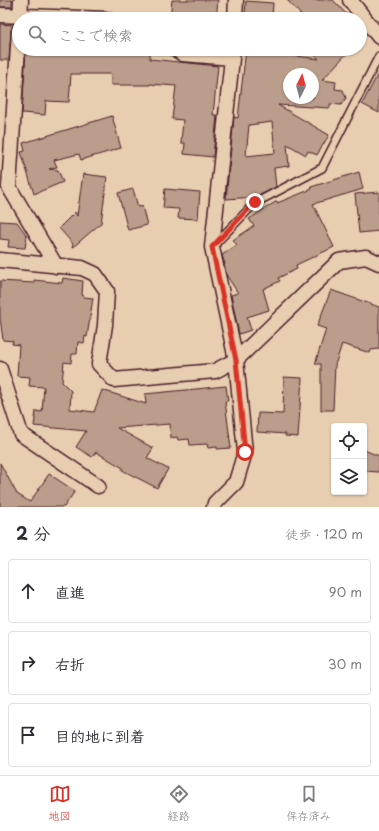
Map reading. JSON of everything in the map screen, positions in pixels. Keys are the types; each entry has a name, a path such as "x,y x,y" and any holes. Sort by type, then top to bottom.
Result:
{"street":[{"path":"20,0 20,12"},
{"path":"235,12 236,0"},
{"path":"350,0 359,12"},
{"path":"0,15 12,16"},
{"path":"367,22 379,37"},
{"path":"17,56 9,187 56,266"},
{"path":"214,507 215,503 236,482 245,452 236,360 212,247 233,56"},
{"path":"0,260 82,268 95,274 107,291 105,325 99,364 114,380 215,371 236,360 339,261 366,257 379,263"},
{"path":"0,368 21,434 98,486"}],"lane":[{"path":"212,247 255,202 322,168 379,56"}],"building":[{"path":"0,0 12,0 12,7 0,7"},
{"path":"172,0 218,0 217,12 171,12"},
{"path":"287,0 333,0 344,12 298,12"},
{"path":"246,1 273,3 272,12 245,12"},
{"path":"0,24 12,25 9,60 0,60"},
{"path":"26,56 150,56 150,59 218,66 213,115 217,115 213,157 184,154 185,143 181,143 183,120 172,119 176,86 150,84 111,85 111,74 71,74 69,102 46,101 45,115 22,113"},
{"path":"245,56 297,56 319,59 316,56 344,56 322,80 336,82 335,89 343,90 346,98 341,105 330,104 330,108 278,105 329,135 317,155 308,151 306,155 287,144 289,166 274,168 276,187 256,197 226,199 234,117 238,118","holes":["272,122 275,153 246,156 249,125"]},
{"path":"379,72 379,113 362,104"},
{"path":"112,116 121,148 81,160 79,154 54,160 57,167 49,169 58,170 63,182 34,194 21,152 25,151 23,143"},
{"path":"359,172 363,189 313,204 334,247 296,265 297,269 278,278 280,281 263,289 269,310 247,317 251,330 239,334 231,295 238,293 227,276 222,255 237,245 233,240 254,226 249,219 277,201 277,203 312,189 311,187"},
{"path":"83,174 107,177 101,223 72,248 73,244 59,228 75,212 77,216"},
{"path":"133,189 138,207 142,206 147,225 128,230 118,193"},
{"path":"165,189 200,192 198,219 178,218 179,209 163,208"},
{"path":"379,192 379,231 359,233 355,194"},
{"path":"0,221 17,222 27,236 25,248 8,247 9,240 0,239"},
{"path":"63,278 83,281 82,295 84,297 93,298 87,337 85,336 84,343 78,342 77,354 72,354 71,363 64,362 62,382 71,391 70,409 94,412 102,390 146,404 145,394 226,386 228,401 225,401 231,448 208,448 207,444 190,445 189,439 178,440 177,437 171,438 170,424 117,428 153,448 147,458 168,469 157,488 122,470 123,468 96,452 92,457 76,447 86,431 34,426 36,411 42,412 44,387 29,386 30,377 17,376 19,345 12,344 13,341 3,340 0,318 0,281 34,283 34,280 62,283"},
{"path":"331,290 379,307 379,349 371,350 370,353 342,344 335,365 333,410 321,410 321,364 315,364 326,329 317,326"},
{"path":"284,377 302,378 298,437 285,436 286,434 257,432 258,413 283,414"},
{"path":"367,451 379,456 379,472 367,471"},
{"path":"0,463 17,494 30,502 49,474 75,491 64,507 0,507"}],"route":[{"path":"245,452 236,360 212,247 255,202"}]}
